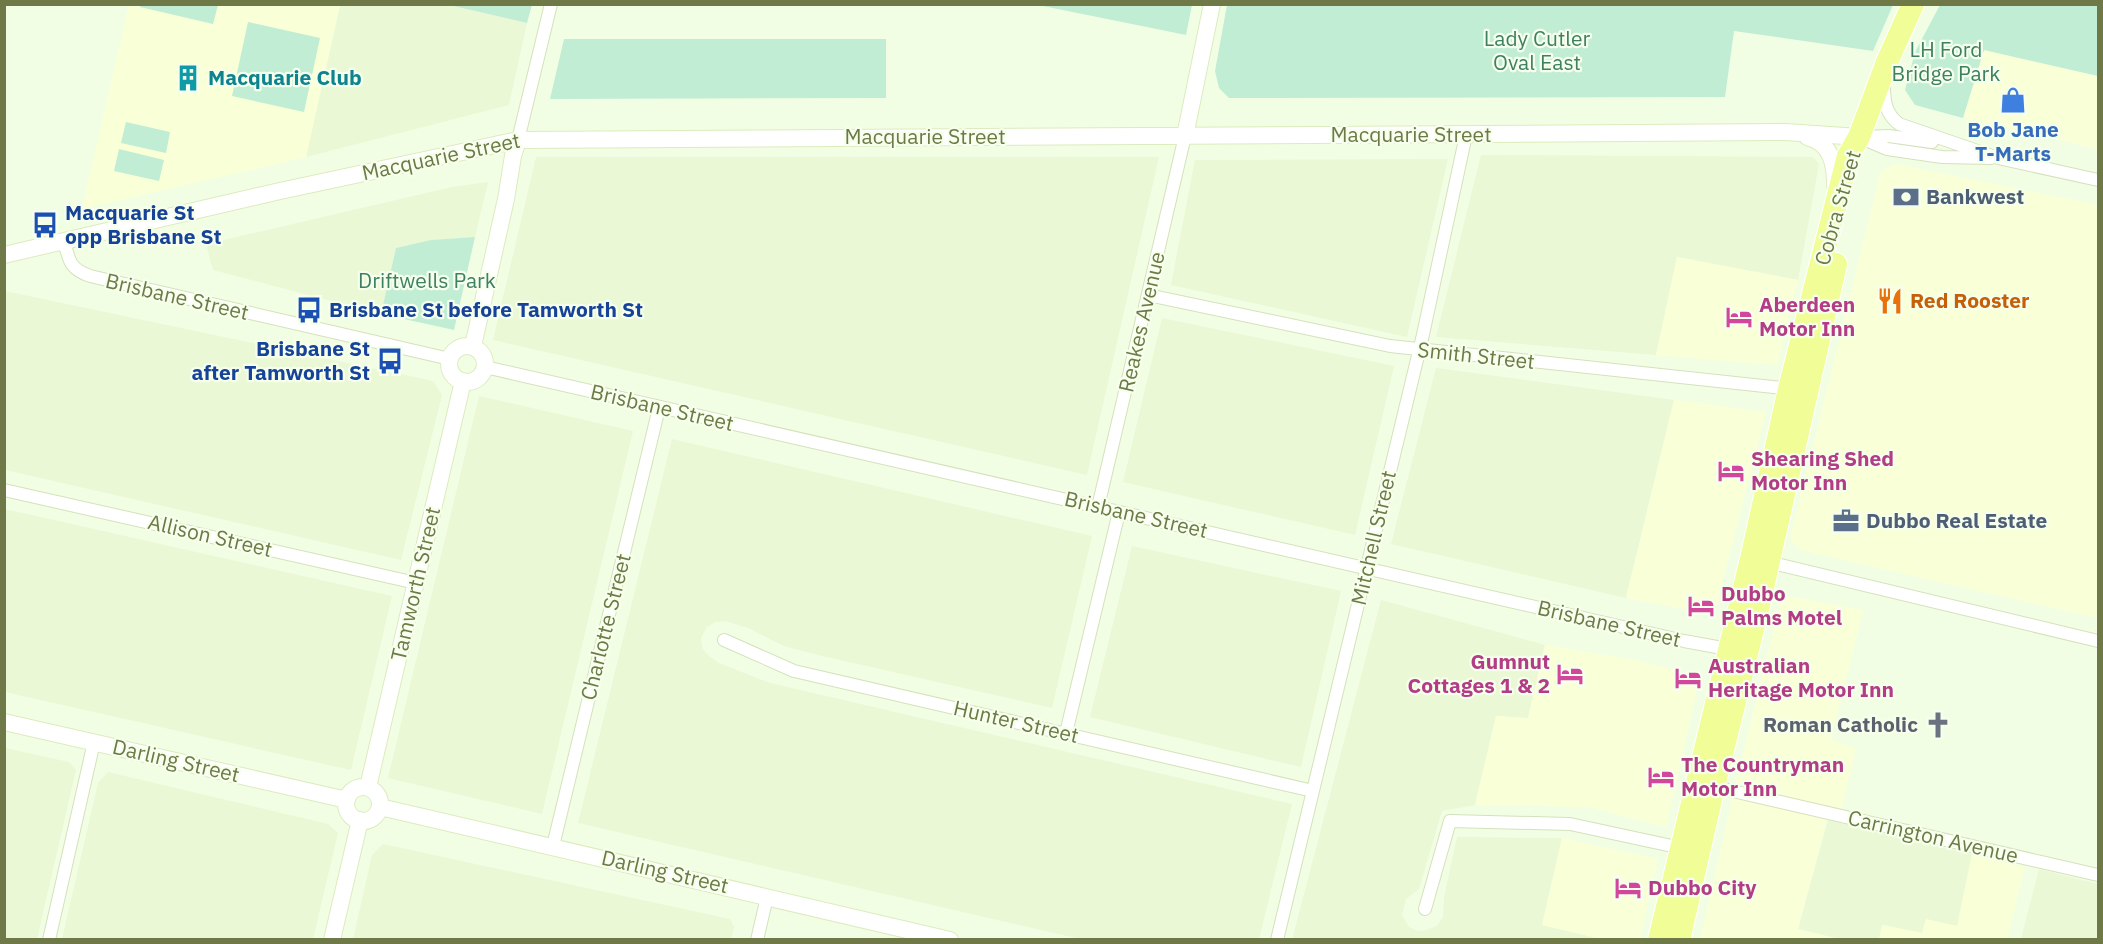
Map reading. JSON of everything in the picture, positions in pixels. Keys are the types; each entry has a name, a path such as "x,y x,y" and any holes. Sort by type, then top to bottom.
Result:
{"highway":[{"path":"1859,137 1887,62 1913,4"},
{"name":"Cobra Street","path":"1706,784 1729,650 1760,560 1798,390 1835,207 1848,156 1859,137"},
{"name":"Cobra Street","path":"1798,390 1861,157 1859,137"},
{"name":"Cobra Street","path":"1659,939 1690,850 1706,784 1759,605 1760,560"},
{"name":"Cobra Street","path":"1679,939 1690,850"}],"street":[{"path":"473,346 506,199 513,156 551,4"},
{"path":"1185,136 1212,4"},
{"name":"Macquarie Street","path":"1887,62 1884,101 1887,111 1892,118 1908,128 1998,158 2098,180"},
{"path":"1786,132 1814,139 1827,148 1834,163 1835,207"},
{"name":"Macquarie Street","path":"4,255 518,140 546,138 1786,132 1859,137 1889,136 1969,147"},
{"name":"Mitchell Street","path":"1276,939 1419,350 1466,135"},
{"name":"Reakes Avenue","path":"1098,507 1185,136"},
{"name":"Macquarie Street","path":"1859,137 1887,149 1942,157 1998,158"},
{"name":"Brisbane Street","path":"63,241 70,263 78,272 90,276 450,359"},
{"name":"Smith Street","path":"1148,296 1390,346 1798,390"},
{"path":"461,346 473,346 484,357 485,367 480,377 464,381 454,375 450,359 456,349 461,346"},
{"name":"Brisbane Street","path":"485,367 1729,650"},
{"name":"Tamworth Street","path":"368,787 464,381"},
{"name":"Charlotte Street","path":"553,846 659,408"},
{"name":"Allison Street","path":"4,490 416,583"},
{"path":"1066,733 1119,512"},
{"path":"1760,560 2098,641"},
{"path":"1729,650 1740,648 1744,643 1759,605"},
{"name":"Hunter Street","path":"724,640 794,671 1313,791"},
{"name":"Darling Street","path":"4,722 347,800"},
{"path":"49,939 94,742"},
{"name":"Carrington Avenue","path":"1706,784 2098,875"},
{"path":"368,787 376,793 380,807 370,819 360,820 351,815 346,806 347,800 352,791 368,787"},
{"name":"Darling Street","path":"380,807 950,939"},
{"path":"333,939 360,820"},
{"path":"1425,909 1450,821 1570,824 1690,850"},
{"path":"757,939 767,897"}],"shaded area":[{"name":"Macquarie Club","path":"129,5 340,5 306,157 82,209"},
{"path":"340,5 449,5 527,23 509,105 306,157"},
{"path":"1984,50 2098,76 2098,149 1963,118"},
{"path":"1481,155 1813,157 1819,164 1798,280 1677,257 1656,355 1436,337"},
{"path":"536,157 1159,157 1087,475 493,340"},
{"path":"1448,159 1407,337 1171,285 1195,160"},
{"path":"1896,164 2098,205 2098,618 1800,550 1790,538 1881,171"},
{"path":"488,182 475,237 431,240 396,248 381,314 213,270 206,244 452,187"},
{"path":"1677,257 1798,280 1777,365 1656,355"},
{"path":"5,291 433,381 442,395 401,560 5,470"},
{"path":"1162,318 1394,366 1355,535 1123,482"},
{"path":"1436,368 1674,400 1626,598 1391,544"},
{"path":"479,396 633,431 542,814 388,778"},
{"path":"1674,400 1766,412 1714,615 1626,598"},
{"path":"672,439 1092,536 1052,708 784,646 748,628 725,621 715,622 707,627 701,638 702,648 719,663 770,683 1292,804 1259,939 1080,939 578,823"},
{"path":"5,509 392,596 351,770 5,692"},
{"path":"1132,546 1341,591 1301,767 1090,717"},
{"path":"1782,595 1863,610 1831,740 1856,749 1841,810 1736,783"},
{"path":"1381,600 1545,645 1528,718 1496,716 1475,805 1442,811 1419,889 1406,899 1402,915 1409,927 1417,931 1427,930 1437,926 1443,917 1444,897 1457,837 1562,838 1542,925 1601,939 1292,940"},
{"path":"1545,645 1634,660 1700,676 1666,827 1589,807 1475,805 1496,716 1528,718"},
{"path":"5,748 69,762 76,770 37,939 5,939"},
{"path":"108,772 328,824 338,833 313,939 62,939 98,783"},
{"path":"1733,796 1827,820 1798,929 1839,939 1700,940"},
{"path":"1828,820 1972,854 1957,927 1926,919 1922,933 1883,925 1879,940 1839,939 1798,929"},
{"path":"1562,838 1658,859 1640,939 1601,939 1542,925"},
{"path":"383,844 730,919 734,927 731,939 353,939 372,855"},
{"path":"1972,854 2025,867 2007,939 1879,939 1882,925 1922,933 1926,919 1957,926"},
{"path":"2039,869 2098,884 2098,939 2021,939"}],"green space":[{"path":"141,4 218,5 213,24 140,7"},
{"path":"1192,4 1186,35 1038,5"},
{"name":"Lady Cutler Oval East","path":"1227,4 1893,5 1873,51 1734,31 1725,97 1229,98 1219,88 1215,71"},
{"path":"449,5 532,5 527,23"},
{"name":"LH Ford Bridge Park","path":"1940,5 2098,5 2098,76 1984,50 1963,118 1915,105 1905,90 1915,52"},
{"path":"248,22 320,38 304,112 232,96"},
{"path":"564,39 886,39 886,98 550,99"},
{"path":"126,122 170,132 166,153 121,143"},
{"path":"119,149 164,160 159,181 114,171"},
{"name":"Driftwells Park","path":"475,237 454,330 381,314 396,248 431,240"}],"place":[{"name":"Macquarie Club","path":"188,78"},
{"name":"Bob Jane T-Marts","path":"2013,100"},
{"name":"Bankwest","path":"1906,197"},
{"name":"Macquarie St opp Brisbane St","path":"45,225"},
{"name":"Red Rooster","path":"1890,301"},
{"name":"Brisbane St before Tamworth St","path":"309,310"},
{"name":"Aberdeen Motor Inn","path":"1739,317"},
{"name":"Brisbane St after Tamworth St","path":"390,361"},
{"name":"Shearing Shed Motor Inn","path":"1731,471"},
{"name":"Dubbo Real Estate","path":"1846,521"},
{"name":"Dubbo Palms Motel","path":"1701,606"},
{"name":"Gumnut Cottages 1 & 2","path":"1570,674"},
{"name":"Australian Heritage Motor Inn","path":"1688,678"},
{"name":"Roman Catholic","path":"1938,725"},
{"name":"The Countryman Motor Inn","path":"1661,777"},
{"name":"Dubbo City","path":"1628,888"}]}
